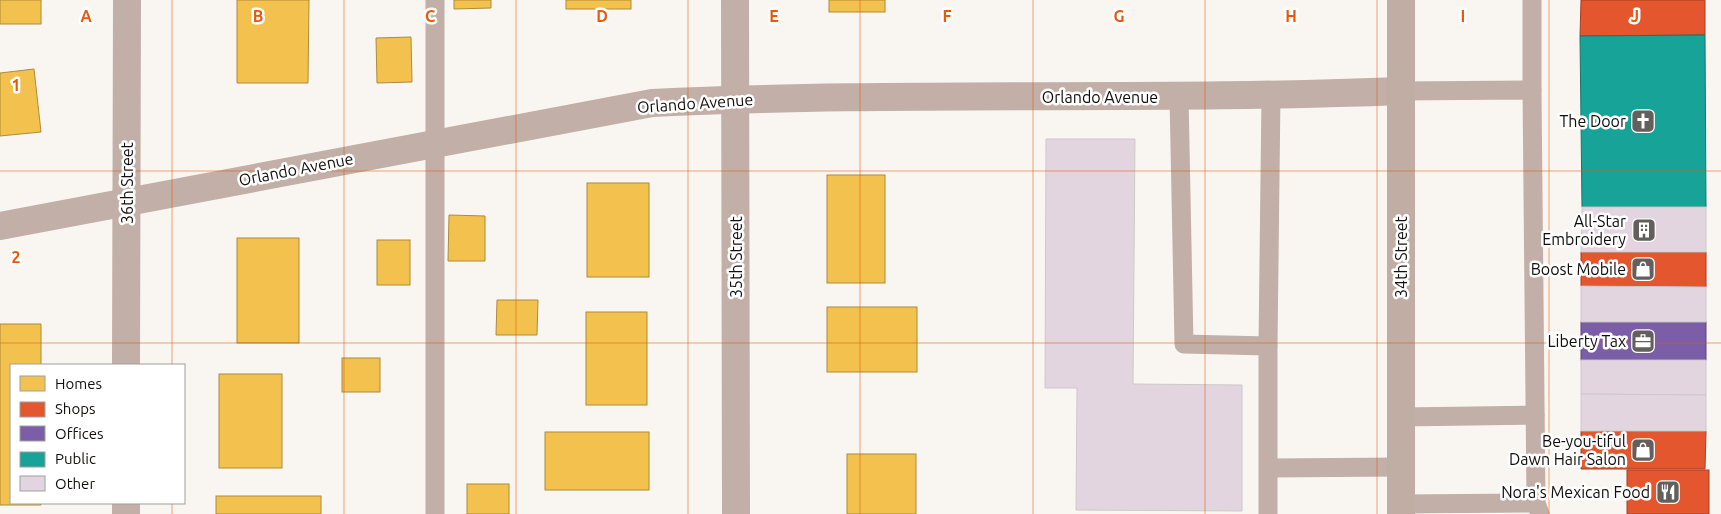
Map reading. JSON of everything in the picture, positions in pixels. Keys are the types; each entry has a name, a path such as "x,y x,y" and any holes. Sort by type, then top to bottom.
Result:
{"main road":[{"name":"34th Street","path":"1401,0 1401,509"}],"street":[{"name":"36th Street","path":"126,364 127,0"},
{"name":"35th Street","path":"735,0 736,514"},
{"name":"Orlando Avenue","path":"0,226 652,103 736,99 1179,96 1401,91"}],"lane":[{"path":"435,0 435,514"},
{"path":"1401,509 1538,508 1532,0"},
{"path":"1401,91 1532,90"},
{"path":"1268,514 1271,94"},
{"path":"1179,96 1184,344 1268,346"},
{"path":"1401,417 1536,415"},
{"path":"1269,468 1401,467"}],"building: Homes":[{"path":"0,0 41,0 41,24 0,24"},
{"path":"237,0 309,0 308,83 237,83"},
{"path":"454,0 491,0 491,8 454,9"},
{"path":"566,0 631,0 631,9 566,9"},
{"path":"829,0 885,0 885,12 829,12"},
{"path":"411,37 412,82 377,83 376,38"},
{"path":"34,69 41,132 0,136 0,73"},
{"path":"827,175 885,175 885,283 827,283"},
{"path":"587,183 649,183 649,277 587,277"},
{"path":"449,215 485,216 485,261 448,261"},
{"path":"237,238 299,238 299,343 237,343"},
{"path":"377,240 410,240 410,285 377,285"},
{"path":"497,300 538,300 537,335 496,335"},
{"path":"827,307 917,307 917,372 827,372"},
{"path":"586,312 647,312 647,405 586,405"},
{"path":"0,324 41,324 41,364 10,364 10,504 41,505 0,505"},
{"path":"342,358 380,358 380,392 342,392"},
{"path":"219,374 282,374 282,468 219,468"},
{"path":"545,432 649,432 649,490 545,490"},
{"path":"847,454 916,454 916,514 847,514"},
{"path":"467,484 509,484 509,514 467,514"},
{"path":"216,496 321,496 321,514 216,514"}],"building: Shops":[{"path":"1581,0 1705,0 1705,35 1580,36"},
{"name":"Boost Mobile","path":"1581,252 1706,252 1706,287 1581,286"},
{"name":"Be-you-tiful Dawn Hair Salon","path":"1581,431 1706,431 1705,469 1581,469"},
{"name":"Nora's Mexican Food","path":"1627,470 1709,470 1709,514 1627,514"}],"building: Offices":[{"name":"Liberty Tax","path":"1581,322 1706,322 1706,360 1581,360"}],"building: Public":[{"name":"The Door","path":"1705,35 1706,207 1582,207 1580,36"}],"building: Other":[{"path":"1046,139 1135,139 1133,384 1242,385 1242,511 1076,510 1077,388 1045,388"},
{"name":"All-Star Embroidery","path":"1582,207 1706,207 1706,252 1581,252"},
{"path":"1581,286 1706,287 1706,322 1581,322"},
{"path":"1581,360 1706,360 1706,395 1581,394"},
{"path":"1581,394 1706,395 1706,431 1581,431"}],"place":[{"name":"The Door","path":"1643,121"},
{"name":"All-Star Embroidery","path":"1644,230"},
{"name":"Boost Mobile","path":"1643,269"},
{"name":"Liberty Tax","path":"1643,341"},
{"name":"Be-you-tiful Dawn Hair Salon","path":"1643,450"},
{"name":"Nora's Mexican Food","path":"1668,492"}]}
